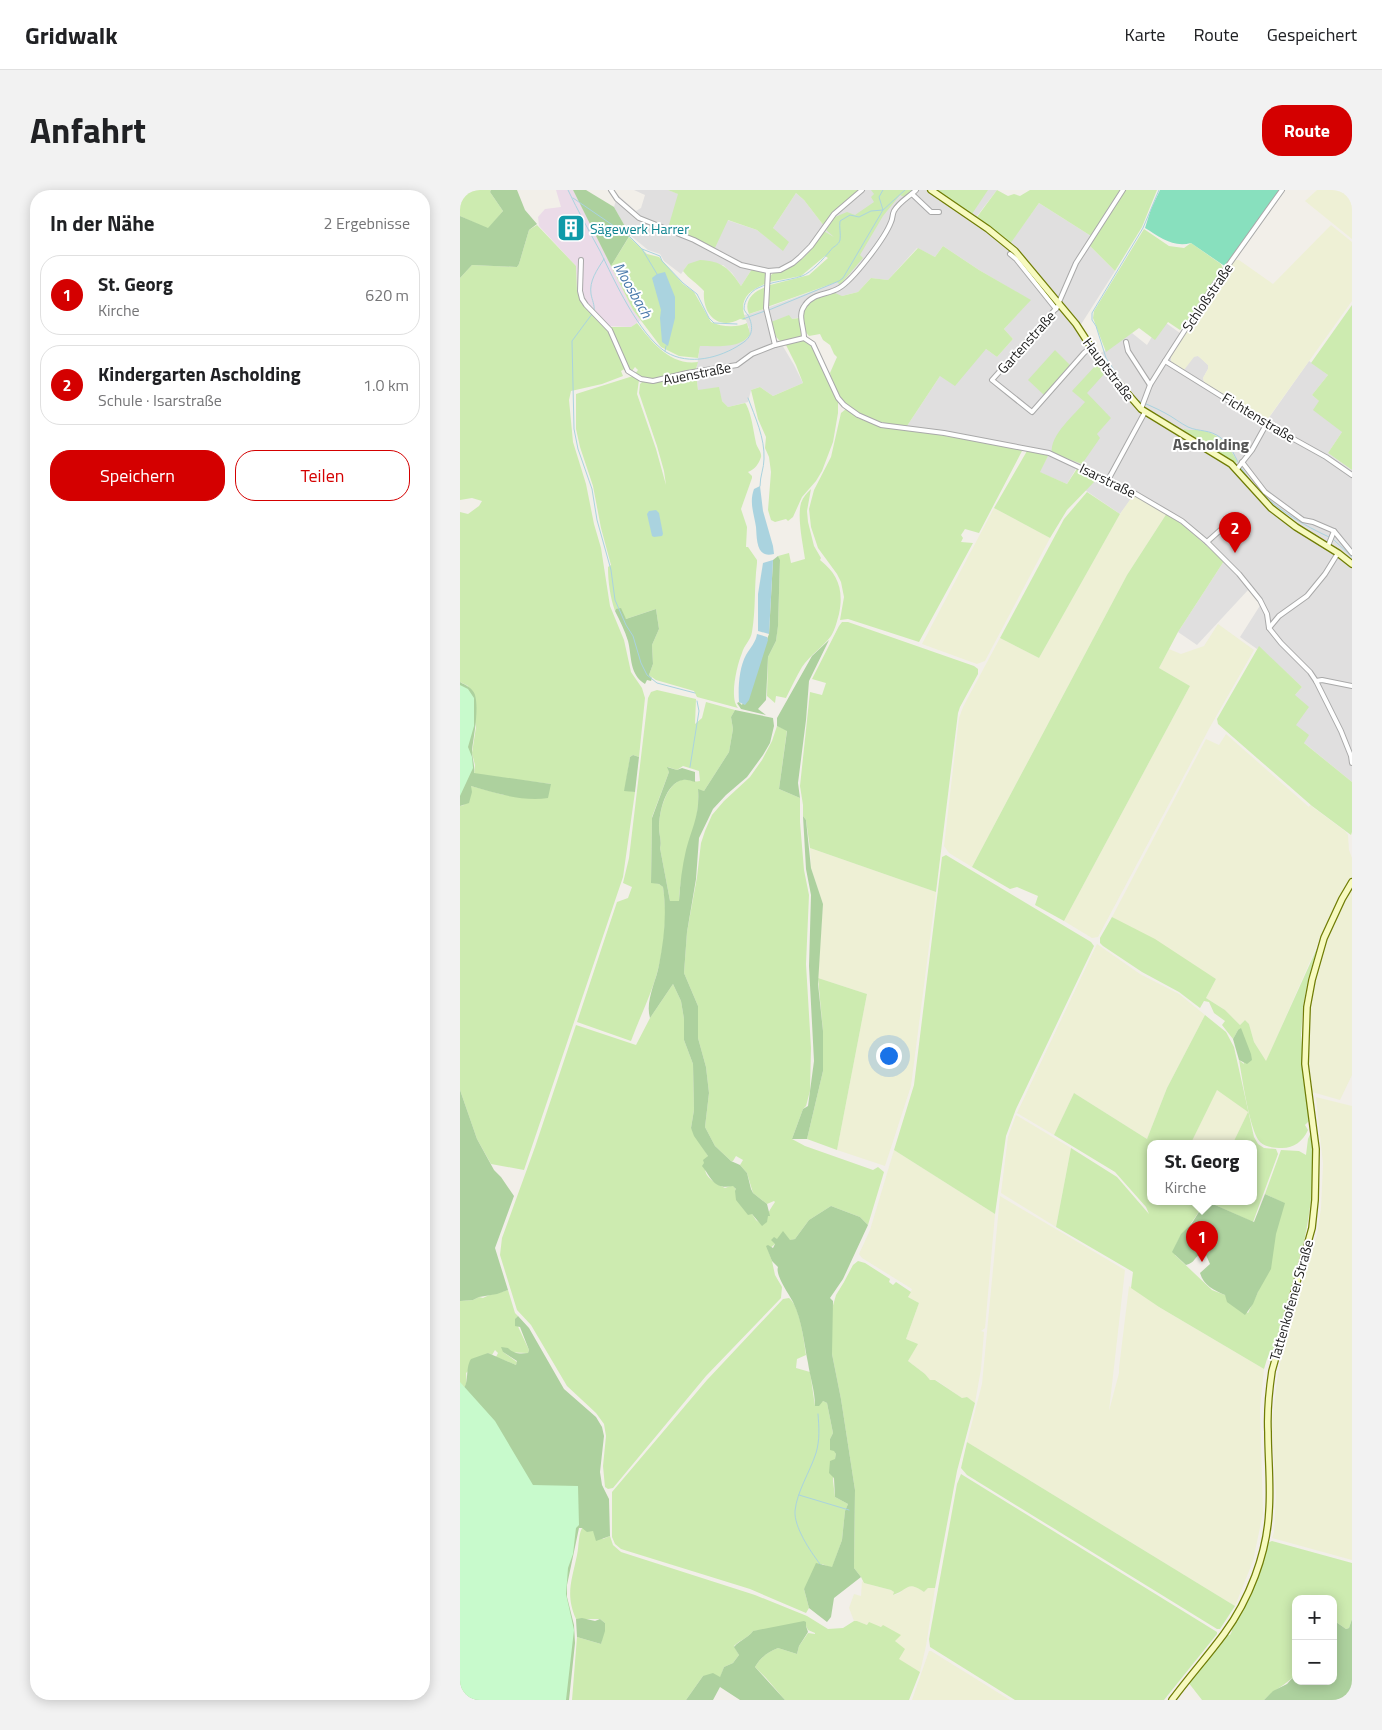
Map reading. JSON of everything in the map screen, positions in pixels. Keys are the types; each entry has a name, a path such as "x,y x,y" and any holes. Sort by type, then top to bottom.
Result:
{"main road":[{"name":"Hauptstraße","path":"931,190 1008,244 1076,324 1114,378 1143,407 1227,461 1240,465 1271,508 1296,526 1329,543 1352,564"},
{"name":"Tattenkofener Straße","path":"1172,1700 1237,1615 1259,1564 1266,1539 1269,1513 1268,1431 1272,1371 1312,1228 1316,1200 1316,1148 1305,1064 1307,1007 1312,980 1324,938 1342,898 1352,882"}],"street":[{"path":"611,190 617,199 639,218 694,240 741,265 768,271 780,270 793,264 811,246 834,214 862,190"},
{"path":"768,271 766,310 775,345 804,338 801,312 805,304 814,297 839,289 852,276 873,251 892,221 894,210 916,190"},
{"path":"1010,254 1058,305 1076,263 1123,190"},
{"name":"Schloßstraße","path":"1108,480 1143,407 1150,385 1212,288 1282,190"},
{"path":"912,194 931,212 939,212"},
{"name":"Auenstraße","path":"581,260 580,291 586,305 610,330 628,371 641,380 653,381 687,372 737,365 752,354 775,345"},
{"name":"Gartenstraße","path":"1058,305 992,380 1032,412 1091,347"},
{"name":"Isarstraße","path":"804,338 813,344 838,398 844,405 869,421 881,425 944,433 1049,453 1108,480 1166,510 1206,542 1239,574 1260,600 1267,614 1269,628"},
{"path":"1126,342 1128,351 1150,385"},
{"name":"Fichtenstraße","path":"1165,361 1326,457 1352,475"},
{"path":"1267,423 1252,450 1240,465 1265,492 1303,520 1334,531 1352,553"},
{"path":"1206,542 1226,524"},
{"path":"1329,543 1334,531"},
{"path":"1338,553 1325,574 1307,596 1279,616 1269,628 1316,681 1341,731 1352,763"},
{"path":"1267,614 1279,616"},
{"path":"1316,681 1322,680 1352,686"}],"shaded area":[{"path":"556,190 573,190 633,310 641,320 631,327 605,326 590,316 577,291 576,266 539,226 538,217 545,209 561,207"},
{"path":"608,190 612,190 636,211 641,208 645,195 634,190 668,190 679,194 714,249 727,220 757,230 783,250 773,228 796,193 804,200 824,226 860,190 997,190 977,216 1010,243 1039,203 1091,236 1089,245 1115,271 1080,326 1098,355 1132,333 1147,345 1162,320 1184,336 1171,356 1198,356 1208,365 1203,378 1204,382 1265,420 1268,419 1309,361 1328,375 1312,395 1319,401 1342,432 1328,453 1352,470 1352,782 1303,742 1296,725 1295,695 1302,687 1259,647 1257,649 1240,637 1261,604 1249,589 1197,645 1178,632 1224,561 1184,526 1167,513 1134,495 1120,514 1085,490 1097,479 1077,467 1067,484 1039,472 1049,454 906,429 940,376 986,349 997,357 1013,339 1004,329 1030,300 943,246 935,257 917,248 888,280 871,278 858,292 842,296 802,317 792,319 776,339 781,343 803,383 773,396 760,387 751,390 748,402 728,407 722,401 698,390 696,372 700,346 722,346 749,328 744,315 837,282 837,239 824,231 814,247 793,266 785,270 765,273 752,269 741,286 732,273 723,265 688,264 681,274 664,261 660,254 648,250 630,235 614,207 616,200"}],"green space":[{"path":"460,190 491,190 490,192 503,211 488,229 460,216"},
{"path":"491,190 517,190 525,210 537,224 529,230 517,267 472,265 460,278 460,216 488,228 503,211 490,192"},
{"path":"573,190 586,190 614,207 630,235 611,266"},
{"path":"668,190 860,190 824,226 804,200 796,193 773,228 789,242 783,251 757,230 728,220 714,250 668,228 678,194"},
{"path":"871,190 912,190 904,197 900,195 883,216 860,255 863,258 840,285 837,282 767,307 770,285 809,275 828,258 825,256 801,276 769,282 771,275 793,266 803,259 824,231 834,237 826,230 835,217 847,212 855,215 874,202 871,197 874,194"},
{"path":"936,190 988,190 972,214"},
{"path":"997,190 1008,196 1014,194 1020,196 1030,190 1121,190 1091,236 1039,203 1010,244 977,220 977,217"},
{"path":"1125,190 1157,190 1142,227 1115,271 1089,245"},
{"path":"1160,190 1280,190 1226,267 1191,243 1172,243 1145,228"},
{"path":"1317,190 1352,190 1352,239 1305,201"},
{"path":"537,225 576,266 577,291 588,311 602,321 607,328 626,368 621,371 623,376 602,384 571,391 569,400 573,442 586,484 601,548 610,606 624,640 631,672 642,688 645,698 639,757 633,755 630,757 625,790 635,792 623,877 524,1170 491,1164 477,1139 460,1090 460,806 464,805 471,786 504,795 551,784 474,774 475,765 472,753 476,727 468,686 460,682 460,512 468,514 479,506 482,501 472,498 460,500 460,278 472,265 517,267 529,230"},
{"path":"1331,225 1352,242 1352,301 1267,420 1204,382 1203,378 1208,365 1198,356 1194,357 1184,370 1171,362 1171,356 1233,260 1239,260 1273,284"},
{"path":"1144,229 1169,246 1184,248 1191,243 1221,264 1223,269 1188,324 1186,322 1180,330 1168,322 1155,340 1139,328 1106,352 1093,318 1094,311"},
{"path":"629,237 647,254 659,257 683,284 694,292 711,322 729,326 739,326 747,323 750,334 746,339 728,346 700,346 698,358 679,356 661,347 633,310 611,266"},
{"path":"943,246 979,270 1031,300 1004,329 1013,339 997,357 986,349 955,386 940,376 907,426 880,422 858,414 841,398 835,387 830,373 837,357 830,345 823,340 820,334 809,336 807,334 803,324 803,310 813,300 835,293 842,296 858,292 871,278 888,280 918,248 935,257"},
{"path":"700,260 714,262 729,270 741,286 752,269 765,273 765,284 749,293 744,302 743,307 746,320 740,319 725,323 713,318 709,313 704,299 704,291 683,271 688,264"},
{"path":"766,287 764,309 749,314 747,304 749,300 757,291"},
{"path":"1352,305 1352,470 1328,453 1342,432 1313,410 1319,401 1312,395 1328,375 1311,363"},
{"path":"789,315 792,319 799,318 802,336 789,341 780,341 775,335 771,322"},
{"path":"637,323 656,345 670,356 688,362 698,362 696,369 659,379 644,378 635,374 638,370 635,367 632,371 630,370 610,327 631,327"},
{"path":"803,340 811,345 814,350 838,400 838,413 833,442 822,471 802,497 793,517 788,521 786,519 775,522 771,520 768,510 771,472 769,457 765,448 766,437 758,419 751,390 760,387 773,396 803,383 786,345"},
{"path":"1055,350 1070,365 1044,395 1028,380"},
{"path":"1097,364 1105,373 1087,393 1111,418 1097,434 1100,438 1082,464 1052,453 1052,446 1058,433 1085,402 1072,391"},
{"path":"696,372 698,390 719,387 722,401 728,407 746,404 761,455 756,466 748,472 752,478 741,509 747,527 746,547 748,547 757,560 757,563 752,632 743,650 736,673 734,697 738,708 697,697 694,691 656,680 649,675 653,664 652,645 659,629 656,609 626,619 616,609 615,611 608,578 608,567 611,565 601,528 593,486 576,429 576,394 633,376 639,380 637,394 666,485 657,446 639,393 640,384 643,381 660,381"},
{"path":"846,409 858,418 879,426 906,429 1020,449 1022,451 979,533 965,529 961,535 963,538 961,542 973,543 919,642 848,619 840,620 844,597 841,582 818,548 811,527 809,509 814,490 831,457 841,413"},
{"path":"1184,429 1201,430 1215,435 1228,446 1237,461 1236,463 1181,433"},
{"path":"1027,451 1049,454 1040,472 1067,484 1078,467 1098,478 1067,510 1050,538 994,508"},
{"path":"811,489 807,511 808,522 814,546 821,558 820,560 831,571 838,583 841,597 839,614 831,636 802,667 786,698 776,696 775,703 767,696 768,657 776,641 778,625 780,561 778,556 789,553 791,563 805,559 800,509 803,499"},
{"path":"1087,492 1120,514 1039,658 1000,638 1064,519"},
{"path":"1134,494 1167,513 1127,575 972,867 949,853 944,846 959,718 963,707 1000,638 1039,658 1120,514"},
{"path":"994,508 1050,538 985,661 977,664 922,644"},
{"path":"1167,513 1224,561 1178,632 1159,668 1190,686 1064,921 1035,905 1038,896 1017,887 1010,889 972,867 1127,575"},
{"path":"778,556 780,560 778,626 776,641 768,657 766,700 758,709 766,715 741,709 737,703 739,702 742,705 769,634 773,560"},
{"path":"621,608 626,619 656,609 659,629 652,645 653,664 649,675 652,678 651,681 647,680 645,684 636,675 632,665 628,641 615,611"},
{"path":"842,622 848,622 978,669 978,674 958,713 936,892 810,848 806,820 803,816 800,786 810,692 822,695 826,683 812,679"},
{"path":"1218,624 1254,650 1210,727 1098,937 1092,938 1064,921 1190,686 1159,668 1169,649 1181,654 1204,646"},
{"path":"829,640 809,681 798,783 800,798 779,789 787,731 777,726 777,718 812,656"},
{"path":"1259,646 1302,687 1295,695 1309,707 1296,725 1309,735 1304,743 1352,782 1351,835 1312,806 1218,724 1217,719"},
{"path":"460,682 473,690 476,701 476,722 472,750 474,773 551,784 548,798 519,798 471,786 472,792 469,803 460,806"},
{"path":"460,685 468,689 474,698 474,726 468,747 472,757 473,768 460,796"},
{"path":"657,690 696,699 695,724 702,718 706,702 735,710 731,717 733,729 729,752 704,791 698,790 694,831 680,887 679,901 670,901 660,848 660,815 667,794 675,783 681,780 700,781 699,771 683,766 677,770 668,767 669,772 652,817 651,882 663,887 664,935 654,983 631,1041 577,1022 617,902 628,898 632,887 623,883 629,858 648,698 651,692"},
{"path":"735,710 773,718 774,726 770,743 763,755 747,777 713,809 699,838 696,879 687,932 684,973 698,1006 698,1038 706,1067 709,1093 705,1127 715,1146 731,1161 740,1165 747,1173 753,1193 767,1204 770,1216 768,1216 767,1222 762,1226 752,1214 748,1215 736,1200 736,1189 733,1186 717,1185 702,1166 703,1160 708,1156 694,1136 691,1128 694,1110 693,1064 684,1040 684,1019 681,1001 673,984 650,1018 649,1012 650,998 661,955 665,917 663,887 659,884 651,883 652,818 669,772 667,767 677,770 682,768 695,772 695,782 684,780 677,782 667,793 659,822 660,848 670,901 679,901 686,850 697,814 698,789 704,791 729,752 733,729 731,717"},
{"path":"777,726 787,730 779,789 800,798 804,870 809,895 806,964 811,1048 810,1091 806,1106 803,1109 792,1139 805,1146 873,1170 878,1167 884,1172 868,1225 860,1217 831,1206 809,1220 795,1239 775,1244 768,1250 775,1275 782,1287 781,1298 706,1376 613,1488 608,1489 605,1487 603,1466 606,1436 604,1424 596,1413 567,1386 531,1325 517,1310 500,1255 502,1238 576,1025 636,1045 650,1018 673,984 681,1001 684,1019 684,1040 693,1064 694,1110 691,1128 708,1156 705,1172 711,1179 725,1188 733,1185 756,1220 760,1223 775,1202 767,1204 753,1193 747,1173 740,1165 743,1160 736,1156 731,1161 715,1146 705,1127 709,1093 706,1067 698,1038 698,1006 684,973 687,932 701,843 705,831 712,815 750,777 762,760"},
{"path":"1226,734 1309,807 1310,805 1345,831 1348,835 1349,850 1352,858 1352,878 1339,897 1329,918 1266,1062 1254,1042 1249,1024 1245,1020 1240,1025 1225,1010 1206,998 1216,979 1112,917 1206,739 1219,745"},
{"path":"633,755 639,757 635,792 624,791 630,757"},
{"path":"803,816 806,820 811,868 823,904 818,984 823,1031 823,1071 807,1139 792,1139 803,1109 808,1106 814,1061 809,966 811,895 806,869"},
{"path":"810,848 936,892 911,1086 885,1166 837,1150 867,994 818,978 823,904 811,868"},
{"path":"946,855 1091,942 1094,946 1016,1109 1006,1136 995,1214 894,1150 914,1085 942,857"},
{"path":"1352,887 1352,1075 1340,1100 1312,1092 1308,1028 1319,961 1328,935"},
{"path":"1112,917 1155,939 1216,979 1206,998 1225,1010 1240,1025 1245,1020 1249,1024 1254,1042 1266,1061 1318,946 1308,979 1303,1006 1301,1036 1309,1121 1305,1125 1308,1130 1298,1143 1290,1147 1279,1148 1267,1146 1260,1142 1253,1127 1244,1091 1239,1060 1244,1064 1238,1030 1233,1039 1222,1025 1225,1021 1214,1013 1209,1002 1204,1001 1200,1008 1179,992 1142,972 1103,946 1100,943 1100,938"},
{"path":"1097,944 1140,974 1179,994 1205,1015 1167,1088 1147,1139 1074,1093 1054,1135 1017,1113"},
{"path":"818,978 867,994 837,1150 807,1139 823,1071 823,1031"},
{"path":"1205,1015 1226,1032 1234,1047 1256,1140 1234,1140 1248,1112 1217,1090 1192,1140 1147,1140 1147,1205 1204,1205 1180,1238 1176,1246 1175,1255 1212,1290 1225,1295 1248,1313 1258,1292 1284,1203 1265,1194 1281,1150 1299,1151 1306,1155 1311,1132 1312,1187 1304,1240 1275,1346 1267,1359 1264,1369 1159,1307 1131,1288 1133,1272 1056,1227 1071,1148 1117,1177 1149,1214 1146,1207 1115,1172 1054,1135 1074,1093 1147,1139 1167,1088"},
{"path":"1241,1028 1252,1060 1247,1064 1239,1060 1233,1039"},
{"path":"1217,1089 1248,1112 1234,1140 1192,1140"},
{"path":"460,1090 477,1139 494,1170 514,1196 495,1248 508,1290 473,1300 460,1301"},
{"path":"1316,1097 1352,1106 1352,1560 1272,1538 1276,1496 1272,1425 1277,1380 1282,1353 1317,1235 1321,1208 1323,1164"},
{"path":"1016,1115 1071,1148 1056,1227 1001,1193 1008,1137"},
{"path":"1257,1142 1264,1148 1276,1149 1278,1154 1253,1222 1215,1205 1257,1205"},
{"path":"894,1150 995,1214 985,1328 981,1331 984,1332 981,1369 975,1403 967,1397 962,1398 936,1380 930,1380 908,1361 917,1344 906,1339 919,1303 908,1297 912,1289 862,1258 859,1254 870,1230"},
{"path":"1265,1194 1285,1203 1276,1234 1271,1269 1253,1304 1245,1315 1227,1302 1225,1295 1213,1289 1204,1281 1200,1273 1210,1264 1206,1255 1202,1253 1186,1265 1172,1252 1181,1234 1192,1223 1203,1205 1215,1205 1254,1222"},
{"path":"1000,1196 1125,1270 1109,1411 1119,1373 1129,1286 1159,1307 1264,1369 1260,1409 1263,1513 1253,1561 1235,1606 967,1442 982,1384"},
{"path":"831,1206 860,1217 868,1225 843,1279 830,1298 833,1301 832,1354 855,1490 854,1568 861,1577 834,1598 831,1617 827,1622 809,1608 804,1589 816,1563 832,1567 842,1540 845,1511 848,1504 835,1497 834,1478 829,1473 830,1461 835,1459 836,1454 830,1450 830,1439 833,1433 827,1403 823,1401 819,1406 815,1406 799,1316 780,1279 778,1267 772,1261 766,1246 768,1245 773,1248 775,1244 771,1240 774,1237 777,1239 783,1231 790,1240 795,1239 809,1220"},
{"path":"858,1261 865,1263 890,1279 889,1282 893,1285 896,1282 911,1292 908,1297 919,1303 906,1339 918,1344 908,1361 930,1380 935,1380 962,1398 967,1397 975,1403 957,1471 935,1588 928,1588 924,1592 910,1586 893,1595 894,1592 891,1590 864,1583 854,1568 855,1490 832,1354 832,1309 836,1295 853,1265"},
{"path":"508,1290 515,1313 518,1316 515,1320 529,1350 528,1353 503,1352 517,1362 516,1365 496,1357 498,1353 495,1350 492,1355 488,1353 466,1373 466,1384 460,1392 460,1301 473,1300 479,1297 483,1298"},
{"path":"789,1298 793,1302 799,1316 806,1355 797,1359 796,1368 810,1372 815,1406 823,1401 827,1403 833,1433 830,1439 836,1454 833,1481 835,1497 848,1504 845,1511 842,1540 832,1568 822,1564 804,1589 809,1608 806,1613 750,1589 621,1549 615,1544 612,1537 612,1492 707,1380 783,1299"},
{"path":"518,1316 529,1328 564,1389 596,1417 602,1427 604,1436 600,1472 602,1485 609,1499 610,1536 596,1541 593,1531 587,1532 579,1528 567,1585 567,1597 574,1625 575,1643 569,1700 460,1700 460,1392 465,1385 471,1359 488,1353 516,1365 517,1361 503,1352 501,1347 508,1348 517,1353 528,1353 529,1350 520,1327 515,1326 515,1319"},
{"path":"460,1382 495,1421 533,1485 578,1486 579,1525 576,1528 573,1554 568,1568 566,1594 574,1630 566,1700 460,1700"},
{"path":"967,1442 1235,1606 1220,1629 1217,1629 967,1475 961,1468"},
{"path":"961,1474 1217,1632 1164,1700 1015,1700 930,1647 929,1639 957,1484"},
{"path":"582,1528 593,1531 603,1539 610,1536 613,1545 621,1552 755,1595 807,1616 828,1629 843,1628 854,1621 867,1625 869,1622 881,1627 883,1625 901,1635 895,1641 905,1649 899,1659 920,1672 909,1700 785,1700 755,1667 765,1655 778,1648 797,1654 799,1646 808,1633 815,1634 808,1630 806,1626 753,1631 734,1646 739,1655 733,1663 724,1667 720,1678 703,1676 686,1700 572,1700 577,1637 601,1644 605,1623 600,1619 576,1619 571,1602 570,1587"},
{"path":"1272,1541 1352,1563 1352,1619 1349,1628 1346,1629 1337,1623 1337,1595 1292,1595 1292,1678 1264,1700 1202,1700 1188,1682 1226,1635 1230,1635 1267,1543"},
{"path":"862,1581 891,1590 894,1592 894,1595 910,1585 924,1592 928,1588 935,1588 920,1672 898,1659 895,1640 900,1635 882,1627 854,1621 849,1608 854,1594 861,1596"},
{"path":"582,1618 595,1621 600,1619 605,1623 601,1644 577,1637 576,1619"},
{"path":"1352,1619 1352,1700 1264,1700 1273,1691 1287,1684 1292,1678 1292,1685 1337,1685 1337,1623 1346,1629 1349,1628"},
{"path":"806,1622 808,1632 799,1646 797,1654 778,1648 765,1655 755,1667 785,1700 740,1700 720,1687 713,1700 686,1700 703,1676 713,1673 720,1677 724,1667 733,1663 739,1655 734,1647 753,1631"},
{"path":"929,1651 931,1651 1010,1700 912,1700"}],"water":[{"path":"665,272 675,297 675,318 668,346 662,342 661,310 652,278 657,274"},
{"path":"760,486 763,511 774,554 768,555 761,551 757,542 752,508 754,489"},
{"path":"656,510 659,513 663,534 662,536 654,537 652,536 647,514 649,511"},
{"path":"773,560 769,634 758,631 758,594 763,563"},
{"path":"757,634 767,637 768,640 749,700 745,705 739,702 740,672"}],"waterway":[{"name":"Moosbach","path":"568,190 637,320 656,344 666,352 684,359 714,356 733,349 745,341 750,335 752,328 744,306 748,296 753,291 769,284 806,274 839,242 840,221 850,215 859,217 871,211 883,210 905,190"},
{"path":"769,310 843,278 883,210 879,197 883,190"},
{"path":"1126,388 1106,358 1096,326 1092,320 1092,313 1143,228 1159,190"},
{"name":"Moosbach","path":"573,198 630,237 642,249 660,256 662,261 683,283 697,294 709,318 714,323 737,324"},
{"path":"642,249 657,274"},
{"path":"594,311 591,285 604,259"},
{"path":"743,319 765,311"},
{"path":"592,314 572,341 574,429 578,449 592,489 597,520 611,570 615,600 633,636 641,663 647,675 657,683 695,693"},
{"name":"Moosbach","path":"665,351 666,346"},
{"path":"748,398 763,443 764,462 760,486"},
{"path":"1137,400 1162,411 1192,429 1217,435 1231,448 1242,469 1270,501 1292,517 1329,537"},
{"path":"1333,539 1352,557"},
{"path":"690,767 699,711 697,701"},
{"path":"818,1414 819,1434 817,1448 798,1496 795,1517 807,1546 820,1564"},
{"path":"799,1495 849,1510"}],"place":[{"name":"Sägewerk Harrer","path":"571,228"},
{"name":"Kindergarten Ascholding","path":"1235,553"},
{"name":"St. Georg","path":"1202,1262"}],"district":[{"name":"Ascholding","path":"1211,444"}]}
